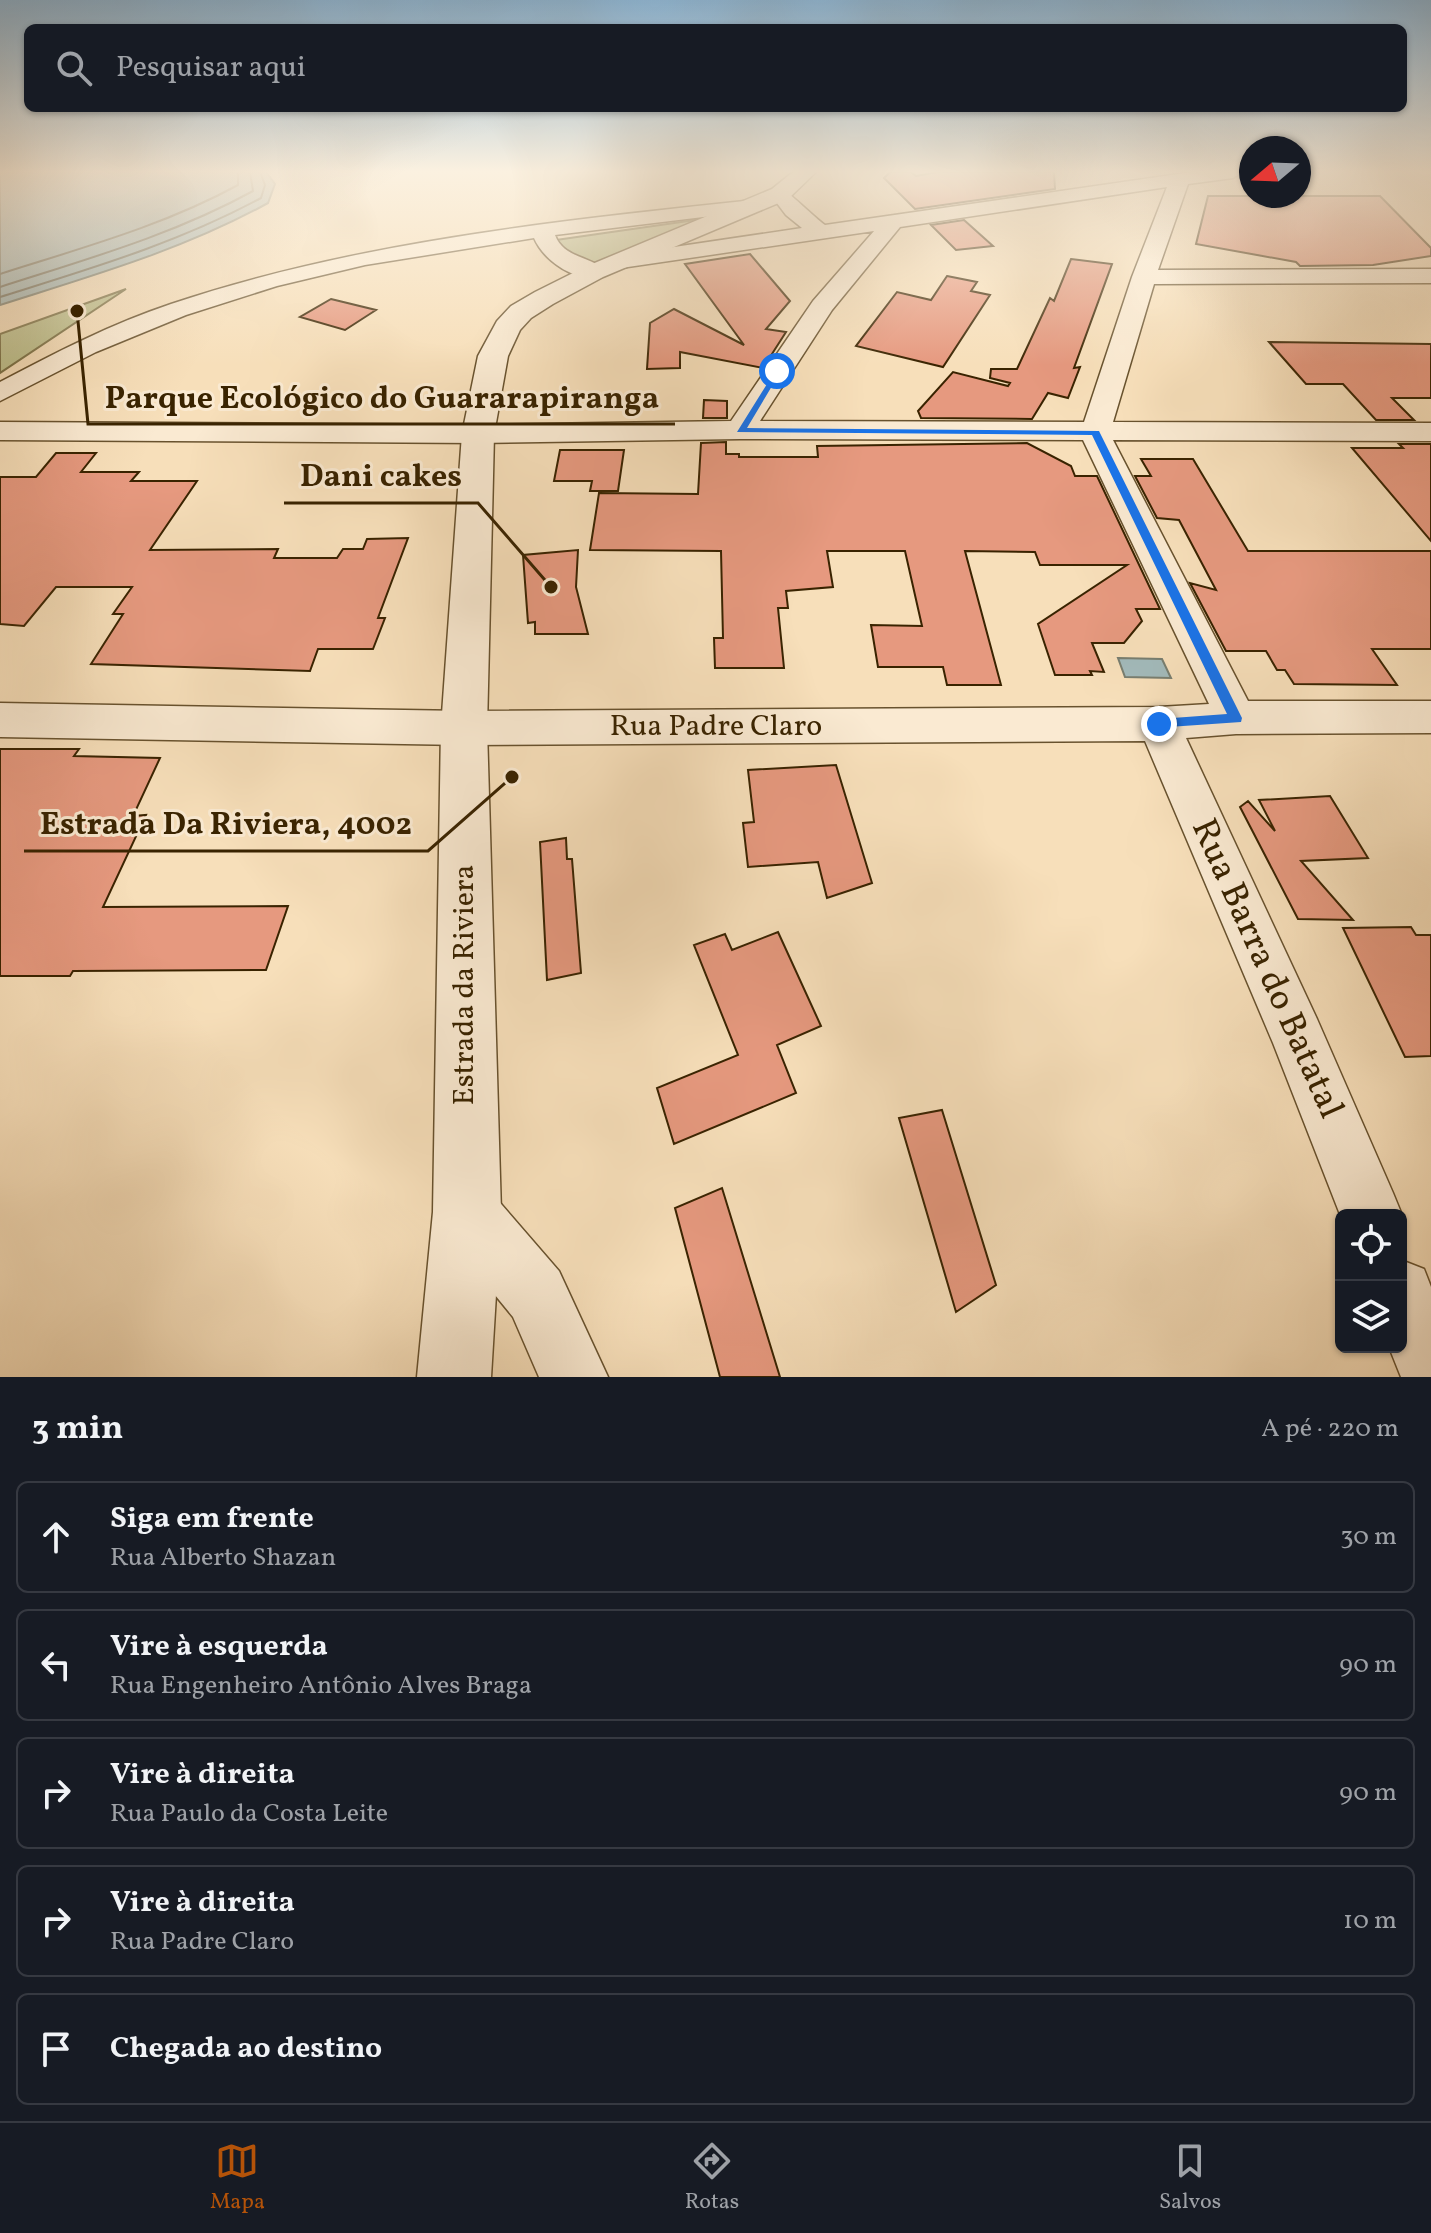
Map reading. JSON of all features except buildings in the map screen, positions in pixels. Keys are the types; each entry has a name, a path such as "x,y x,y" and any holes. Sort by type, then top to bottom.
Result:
{"street":[{"path":"0,393 104,336 208,298 274,278 364,257 507,236"},
{"path":"544,236 545,243 555,255 594,272"},
{"name":"Estrada da Riviera","path":"454,1377 467,1212 464,728 478,434 493,356 507,327 521,312 594,272 681,236"},
{"path":"621,261 799,236"},
{"path":"740,430 822,306 881,236"},
{"path":"1159,236 1095,433 1236,718"},
{"path":"1381,274 1431,261"},
{"path":"1144,277 1431,276"},
{"path":"0,431 478,434 740,430 1431,432"},
{"name":"Rua Padre Claro","path":"0,720 464,728 1159,724 1236,718 1431,717"},
{"name":"Rua Barra do Batatal","path":"1159,724 1298,1038 1369,1209"},
{"path":"467,1212 536,1294 574,1377"},
{"path":"1407,1307 1431,1368"}],"green space":[{"path":"582,236 673,236 592,269 574,262 556,240"},
{"path":"126,289 0,373 0,334"}],"water":[{"path":"0,236 200,236 136,261 0,305"},
{"path":"1118,658 1162,659 1171,678 1125,677"}],"place":[{"name":"Parque Ecológico do Guararapiranga","path":"77,311"},
{"name":"Dani cakes","path":"551,587"},
{"name":"Estrada Da Riviera, 4002","path":"512,777"}],"route":[{"path":"777,371 740,430 1095,433 1236,718 1159,724"}]}
